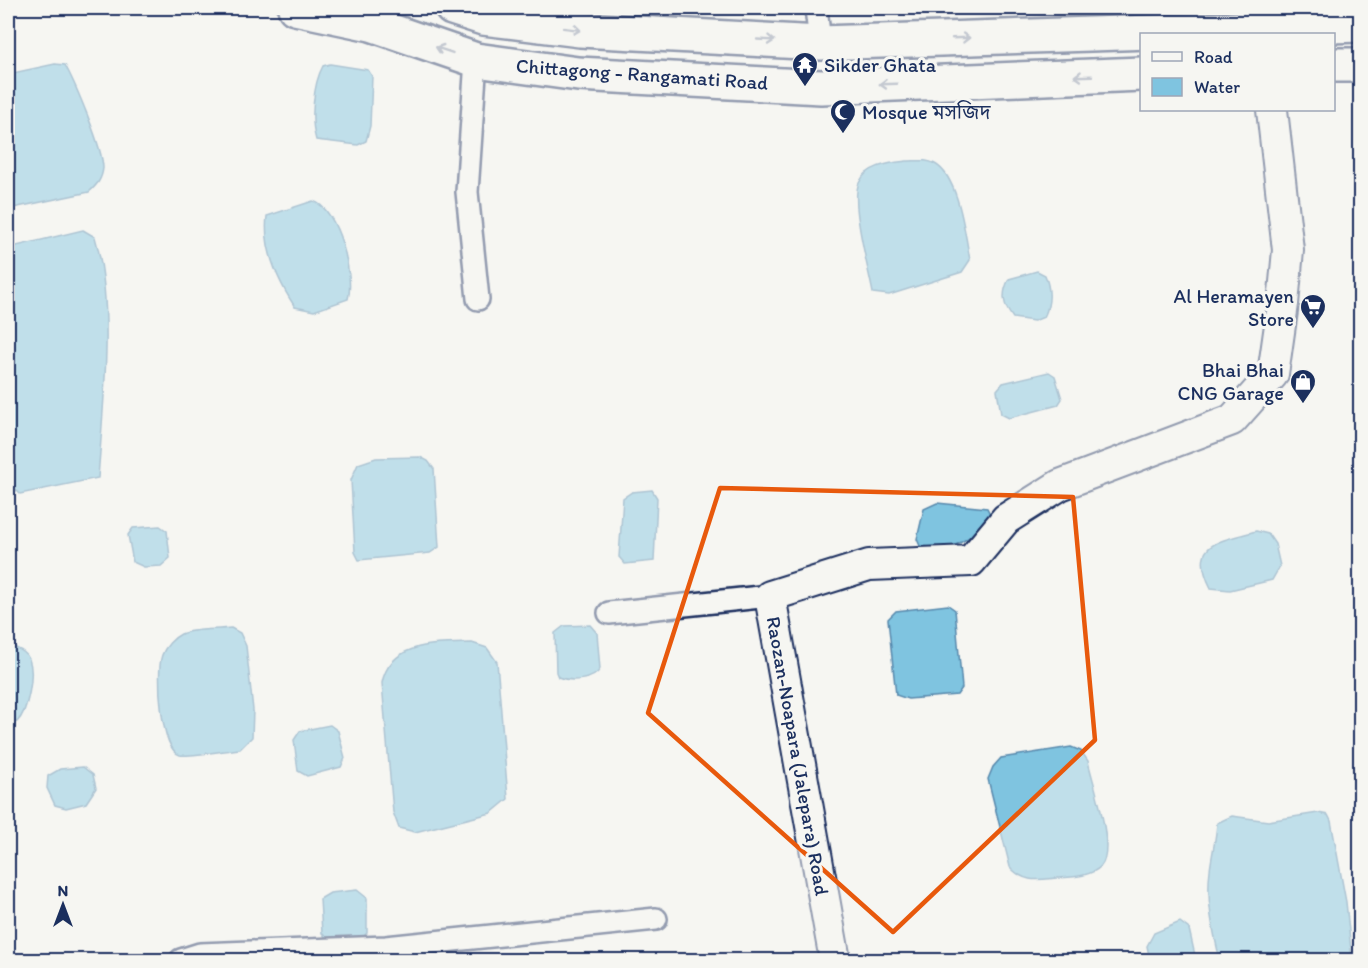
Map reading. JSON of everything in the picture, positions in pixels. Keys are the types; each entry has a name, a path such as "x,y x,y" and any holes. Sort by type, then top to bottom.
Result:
{"highway":[{"name":"Chittagong - Rangamati Road","path":"295,8 371,24 476,60 578,74 821,87 1140,74"},
{"name":"Chittagong - Rangamati Road","path":"452,8 483,18 580,30 820,43 1140,34"},
{"name":"Chittagong - Rangamati Road","path":"1188,33 1360,25"},
{"path":"1335,65 1360,65"}],"main road":[{"name":"Raozan-Noapara (Jalepara) Road","path":"835,960 770,596 869,565 971,561 1006,519 1060,485 1232,420 1273,374 1283,304 1288,250 1272,111"}],"street":[{"path":"816,8 820,43"},
{"path":"476,60 467,192 478,299"},
{"path":"609,613 770,596"},
{"path":"181,960 200,954 386,947 656,919"}],"highlighted area":[{"path":"720,488 1073,497 1095,740 893,932 648,713"}],"water":[{"path":"55,64 65,65 81,100 102,159 102,175 89,192 8,209 8,74"},
{"path":"330,64 368,70 372,76 370,126 366,141 358,145 316,140 313,123 315,92 323,66"},
{"path":"907,161 932,162 950,181 960,207 970,260 962,272 889,295 873,293 858,220 859,183 867,172 873,169 886,164"},
{"path":"313,201 322,206 337,229 347,260 350,289 348,299 314,311 295,307 289,297 273,264 266,228 267,216"},
{"path":"83,230 95,237 105,293 105,389 98,478 20,494 15,489 8,454 8,248"},
{"path":"1037,271 1045,275 1049,291 1049,302 1044,317 1034,321 1013,318 1004,299 1009,279"},
{"path":"1049,372 1055,376 1062,399 1058,405 1009,418 1001,414 997,390 1003,383"},
{"path":"420,457 428,461 434,469 439,547 430,553 359,560 355,552 351,480 358,464 376,458"},
{"path":"652,490 657,498 654,561 625,564 619,557 623,498 632,492"},
{"path":"937,503 987,508 990,514 977,530 960,543 941,549 930,549 920,546 917,539 924,509"},
{"path":"160,526 167,531 170,558 161,566 144,567 133,562 128,535 133,528"},
{"path":"1256,531 1268,534 1275,544 1280,566 1272,580 1230,590 1211,588 1205,573 1203,561 1205,553 1219,542"},
{"path":"948,605 955,610 962,688 957,695 908,699 896,695 888,619 896,611"},
{"path":"590,625 597,633 600,669 587,678 569,680 558,677 555,633 564,626"},
{"path":"231,628 240,633 246,646 253,710 252,737 240,749 180,755 173,750 168,739 161,709 159,677 162,655 175,638 186,632"},
{"path":"472,643 487,648 497,662 508,799 491,813 415,832 399,828 393,812 382,683 387,669 405,652 417,648"},
{"path":"14,647 25,653 29,659 31,683 21,717 17,722 8,722 8,648"},
{"path":"330,725 338,731 345,758 341,767 307,776 298,771 294,740 300,731"},
{"path":"1071,747 1081,751 1088,761 1105,831 1105,857 1097,870 1074,877 1031,879 1020,876 1010,867 988,779 993,767 1001,758"},
{"path":"83,767 93,775 96,788 86,803 66,808 55,805 47,788 48,776 60,769"},
{"path":"1318,813 1328,815 1331,821 1346,902 1352,960 1220,960 1209,893 1217,823 1232,816 1268,821"},
{"path":"357,890 367,898 367,933 359,941 328,940 322,933 320,899 330,893"},
{"path":"1180,922 1189,929 1196,960 1150,960 1147,946 1154,933"}],"place":[{"name":"Sikder Ghata","path":"805,88"},
{"name":"Mosque মসজিদ","path":"843,135"},
{"name":"Al Heramayen Store","path":"1313,330"},
{"name":"Bhai Bhai CNG Garage","path":"1303,405"}]}
